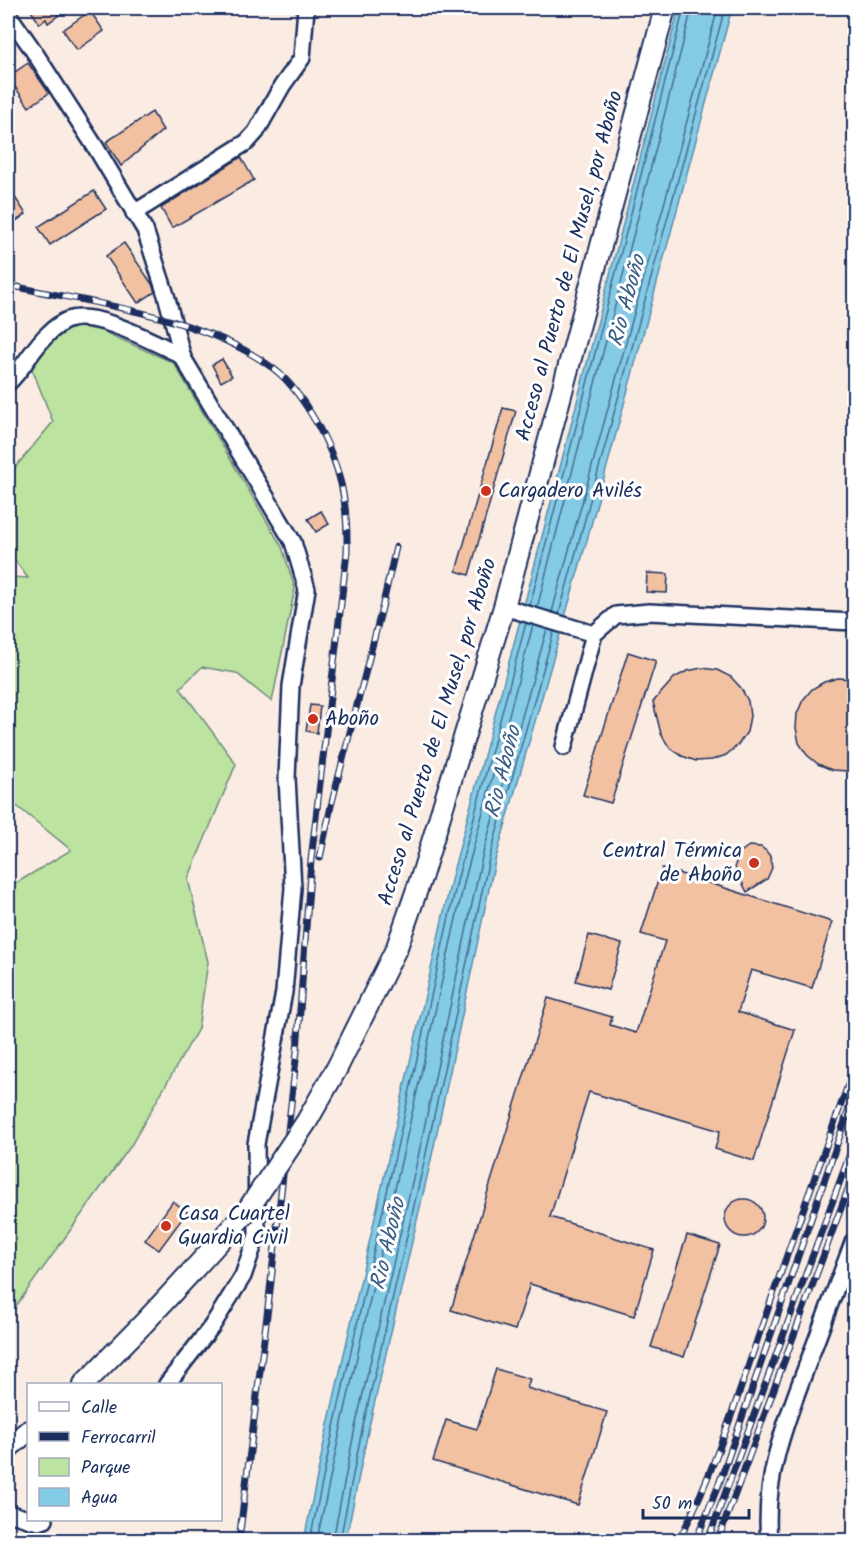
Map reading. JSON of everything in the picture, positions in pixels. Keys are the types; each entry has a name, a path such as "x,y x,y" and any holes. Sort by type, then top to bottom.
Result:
{"street":[{"path":"134,213 247,142 256,132 282,86 302,58 306,8"},
{"name":"Acceso al Puerto de El Musel, por Aboño","path":"85,1383 144,1323 247,1211 307,1121 397,947 508,608 665,8"},
{"path":"8,14 144,230 166,296 183,358 293,542 307,589 291,686 287,778 293,888 284,992 256,1144 257,1235 243,1276 212,1326 168,1383"},
{"path":"8,383 48,333 68,320 93,319 130,331 183,358"},
{"path":"508,608 594,634"},
{"path":"564,747 594,634 616,615 649,612 855,622"},
{"path":"769,1540 767,1518 780,1436 855,1240"},
{"path":"8,1448 27,1432"},
{"path":"8,1513 27,1518"}],"green space":[{"path":"72,325 91,326 174,363 282,547 295,588 272,702 236,673 202,667 180,688 236,764 188,879 208,962 198,1029 130,1147 8,1317 8,888 71,850 13,803 8,805 8,577 28,578 8,551 8,476 53,422 31,366 52,337"}],"water":[{"name":"Rio Aboño","path":"679,8 732,8 587,540 495,861 431,1160 368,1431 346,1540 304,1540 452,876"}],"building":[{"path":"29,8 64,8 57,12 59,15 48,23 46,19 40,24"},
{"path":"90,11 104,31 77,50 63,30"},
{"path":"28,63 49,93 29,107 8,77"},
{"path":"152,112 163,130 121,166 106,142"},
{"path":"241,157 254,180 172,228 161,208"},
{"path":"8,187 26,214 12,224 8,218"},
{"path":"94,191 106,209 50,245 38,227"},
{"path":"124,243 155,292 138,303 106,256"},
{"path":"222,359 232,376 221,382 212,365"},
{"name":"Cargadero Avilés","path":"503,408 516,411 469,575 456,571"},
{"path":"321,511 329,524 316,532 308,519"},
{"path":"647,573 668,574 667,593 646,592"},
{"path":"628,652 656,661 611,803 583,795"},
{"path":"702,668 717,670 731,677 741,688 748,701 750,716 747,732 738,745 726,755 712,760 696,761 682,756 669,747 661,734 653,702 674,678 687,671"},
{"path":"838,678 855,679 855,769 848,771 832,770 818,764 807,755 799,743 796,728 797,714 803,700 812,689"},
{"name":"Aboño","path":"310,705 320,706 317,733 306,731"},
{"name":"Central Térmica de Aboño","path":"749,846 761,847 766,851 770,856 772,868 767,879 747,892 735,865 739,853"},
{"path":"662,868 832,922 812,988 751,970 738,1012 795,1030 754,1161 715,1149 720,1131 589,1092 550,1217 654,1250 634,1316 530,1284 515,1330 451,1310 548,998 612,1017 610,1025 636,1033 665,941 641,934"},
{"path":"589,935 622,944 608,990 576,981"},
{"path":"744,1199 757,1205 763,1218 757,1231 744,1237 731,1231 725,1218 731,1205"},
{"name":"Casa Cuartel Guardia Civil","path":"173,1201 187,1212 159,1250 145,1240"},
{"path":"687,1235 720,1245 684,1357 651,1347"},
{"path":"496,1369 530,1379 527,1388 607,1412 578,1505 433,1461 446,1420 477,1429"}],"railway":[{"path":"8,285 111,306 181,324 214,336 274,369 292,386 325,438 337,469 344,500 347,552 311,860 297,1051 239,1540"},
{"path":"320,858 396,547"},
{"path":"679,1540 725,1433 854,1069"},
{"path":"696,1540 720,1481 854,1095"},
{"path":"708,1540 854,1143"},
{"path":"718,1540 854,1173"}],"place":[{"name":"Cargadero Avilés","path":"486,491"},
{"name":"Aboño","path":"313,719"},
{"name":"Central Térmica de Aboño","path":"754,863"},
{"name":"Casa Cuartel Guardia Civil","path":"166,1226"}]}
